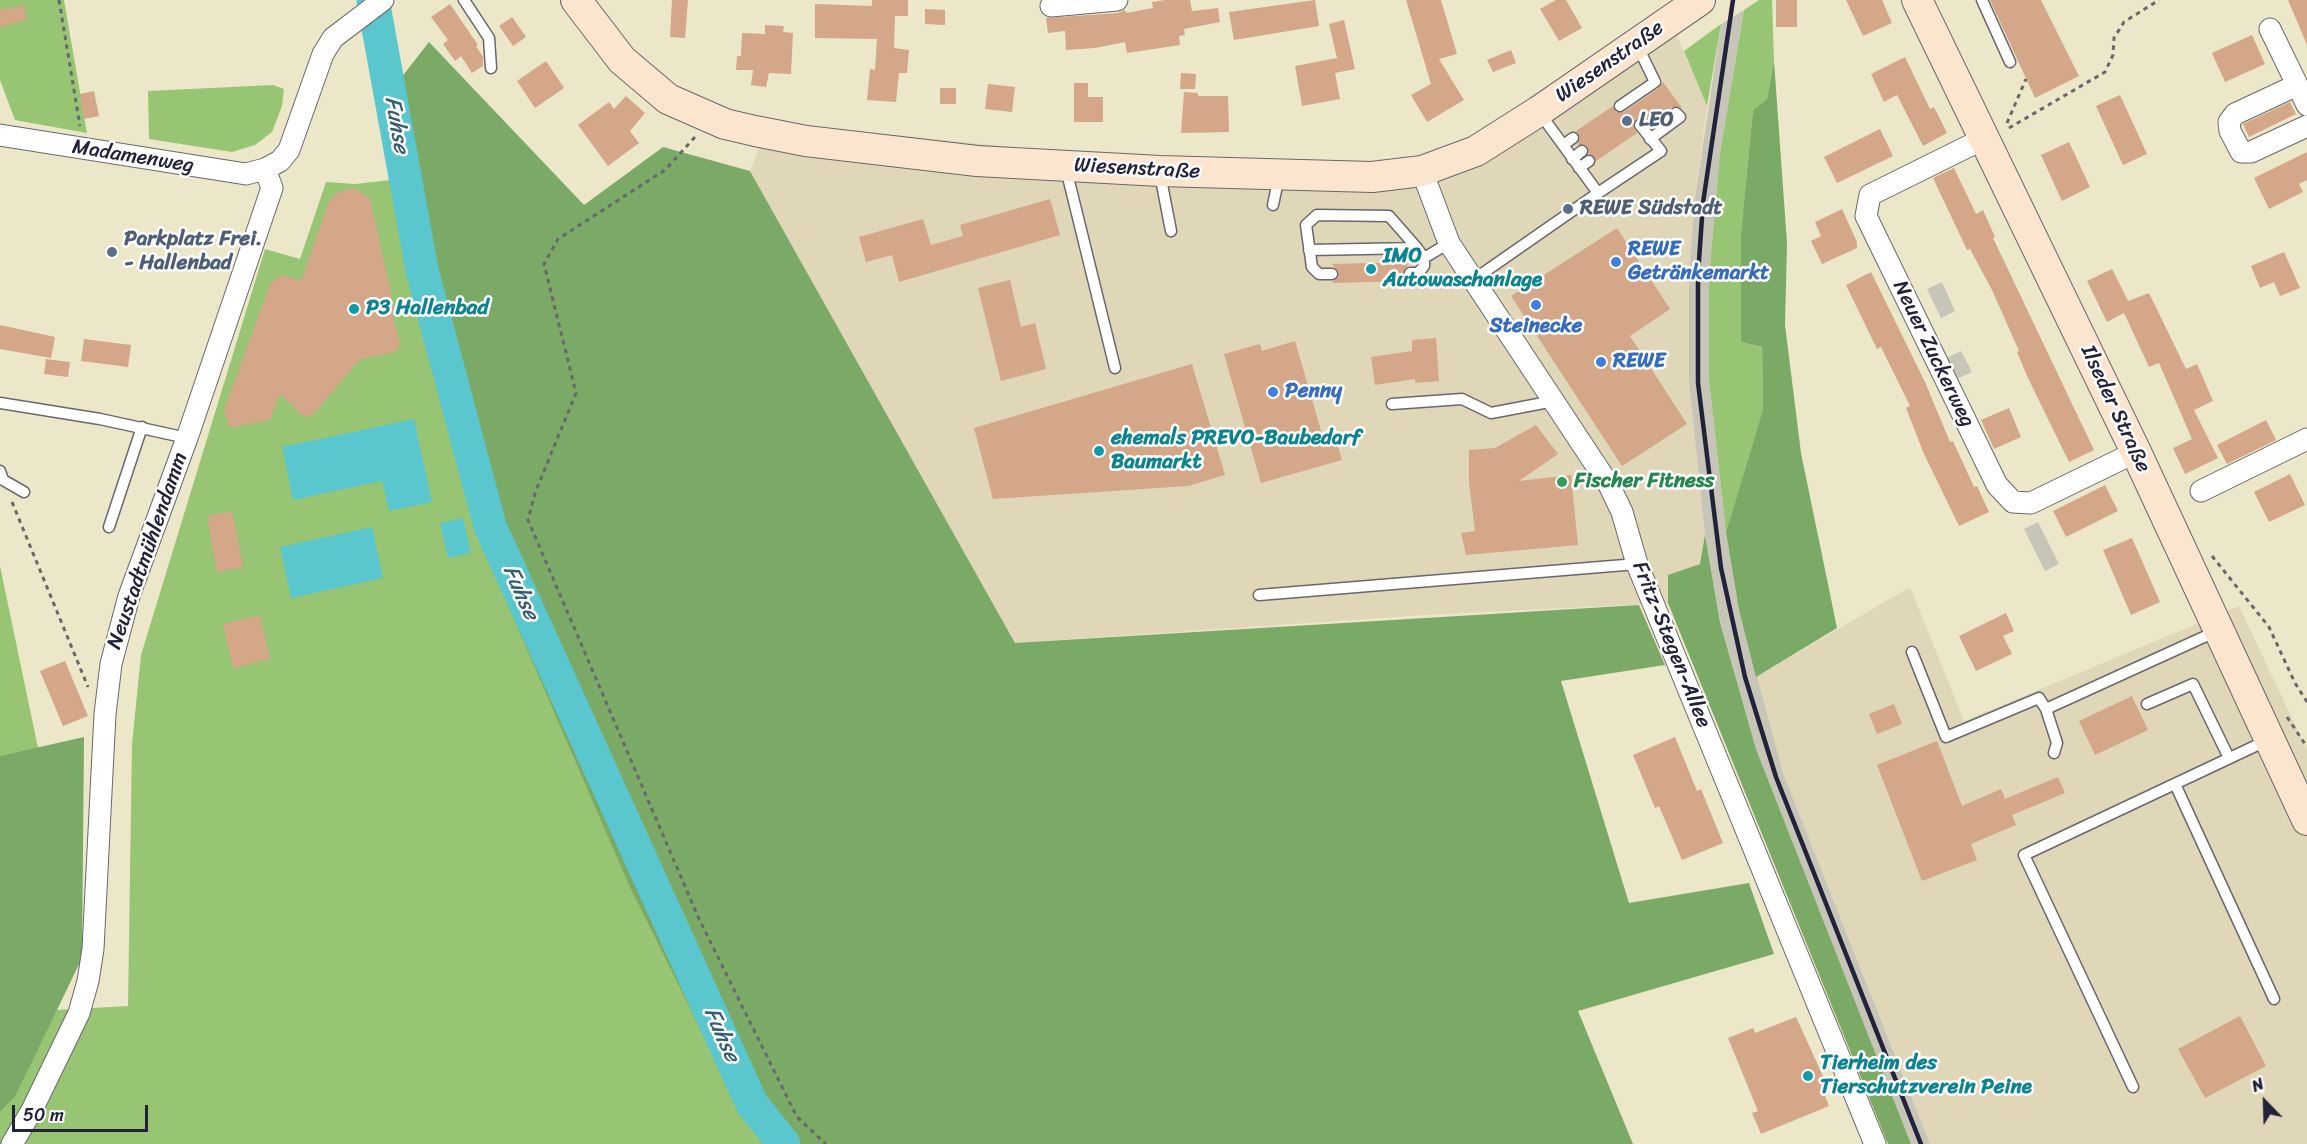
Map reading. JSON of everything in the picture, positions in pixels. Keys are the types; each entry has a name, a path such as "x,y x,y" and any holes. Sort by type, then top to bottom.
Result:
{"street":[{"path":"265,169 279,161 289,150 323,54 333,38 383,0"},
{"name":"Wiesenstraße","path":"576,0 622,60 668,99 725,124 806,141 977,161 1160,171 1372,177 1422,171 1476,151 1539,111 1700,0"},
{"path":"1051,6 1117,0"},
{"name":"Ilseder Straße","path":"1917,0 2000,130 2136,452 2307,820"},
{"path":"2270,29 2307,105"},
{"path":"2297,85 2235,114 2229,122 2230,131 2241,152 2252,152 2307,126"},
{"name":"Neuer Zuckerweg","path":"2000,130 1870,195 1866,216 1997,485 2013,502 2031,503 2136,452"},
{"name":"Madamenweg","path":"0,135 246,174 265,169"},
{"name":"Neustadtmühlendamm","path":"12,1144 32,1110 79,1013 88,981 93,950 105,714 111,664 129,596 187,438 272,188 265,169"},
{"name":"Fritz-Stegen-Allee","path":"1422,171 1449,243 1609,485 1622,512 1636,564 1875,1144"},
{"path":"2201,491 2307,439"}],"lane":[{"path":"464,0 482,24 489,38 491,68"},
{"path":"1982,0 2010,62"},
{"path":"1624,105 1656,84 1637,44"},
{"path":"1539,111 1598,193"},
{"path":"1650,139 1680,117 1676,113"},
{"path":"1473,280 1660,151 1638,125"},
{"path":"1563,145 1573,138"},
{"path":"1575,163 1582,151"},
{"path":"1575,163 1589,161"},
{"path":"1066,165 1115,368"},
{"path":"1160,171 1172,231"},
{"path":"1273,205 1279,175"},
{"path":"1332,274 1319,274 1312,267 1306,225 1317,215 1389,216 1424,258 1424,266 1418,273 1410,273"},
{"path":"1424,258 1449,243"},
{"path":"1309,250 1417,248"},
{"path":"1392,404 1462,399 1491,413 1554,401"},
{"path":"0,403 142,427 187,438"},
{"path":"109,527 142,427"},
{"path":"2,476 24,492"},
{"path":"1259,595 1636,564"},
{"path":"2046,709 2218,631"},
{"path":"1912,652 1946,737 2039,698 2046,709 2057,743 2054,753"},
{"path":"2147,704 2193,684 2229,758"},
{"path":"2133,1087 2024,855 2269,740"},
{"path":"2175,784 2274,999"}],"path":[{"path":"59,0 80,126"},
{"path":"2000,130 2105,72 2113,55 2114,38 2124,22 2159,0"},
{"path":"2000,130 2026,80"},
{"path":"712,118 665,170 558,239 544,264 576,393 535,494 528,520 699,919 797,1117 826,1144"},
{"path":"2,476 84,680 105,714"},
{"path":"2208,551 2269,627 2295,683 2307,702"}],"shaded area":[{"path":"1744,10 1720,153 1709,276 1709,380 1726,532 1739,610 1783,773 1930,1144 1911,1144 1756,749 1720,620 1705,535 1689,382 1689,273 1695,198 1721,24"},
{"path":"1662,20 1678,38 1707,106 1695,198 1689,273 1689,382 1705,535 1700,564 1668,575 1668,603 1426,615 1015,643 750,171 770,122 1078,154 1415,162 1466,143"},
{"path":"1942,282 1955,311 1941,318 1927,289"},
{"path":"1961,351 1972,372 1957,379 1947,358"},
{"path":"2038,522 2059,564 2045,571 2024,529"},
{"path":"1910,587 1964,721 2239,606 2307,750 2307,1144 1930,1144 1783,773 1756,677"}],"green space":[{"path":"0,0 64,0 87,133 15,120 0,80"},
{"path":"1759,0 1772,0 1774,61 1767,99 1753,110 1741,232 1741,342 1762,347 1763,409 1726,532 1709,380 1709,276 1720,153 1744,10"},
{"path":"1721,24 1707,106 1684,51"},
{"path":"429,42 584,205 663,147 750,171 1015,643 1639,605 1665,665 1561,681 1629,903 1749,883 1774,954 1578,1011 1633,1144 763,1144 746,1121 628,883 478,536 418,275 383,101"},
{"path":"1774,61 1787,243 1785,325 1801,453 1837,628 1756,677 1739,610 1726,532 1763,409 1762,347 1741,342 1741,232 1753,110 1767,99"},
{"path":"273,85 284,89 282,106 272,132 255,145 232,152 149,139 148,91"},
{"path":"399,179 478,536 746,1121 763,1144 0,1144 0,1112 15,1097 56,1010 128,1006 132,744 141,655 265,249 300,259 326,182 355,184"},
{"path":"1705,535 1720,622 1756,749 1911,1144 1888,1144 1668,603 1668,575 1700,564"},
{"path":"0,566 38,748 0,756"},
{"path":"84,737 82,958 15,1097 0,1112 0,756"}],"water":[{"path":"414,419 432,502 389,511 382,481 293,500 282,447"},
{"path":"463,518 471,553 448,558 440,523"},
{"path":"372,527 383,578 291,598 280,547"}],"building":[{"path":"672,0 688,0 685,38 670,37"},
{"path":"872,0 908,0 908,16 895,16 894,48 909,50 907,73 899,73 896,102 867,100 870,69 875,70 877,39 815,38 815,4 872,6"},
{"path":"1190,0 1192,11 1218,8 1220,22 1184,29 1185,35 1179,36 1180,45 1127,53 1125,42 1095,48 1066,50 1065,31 1048,33 1046,18 1118,13 1125,10 1126,13 1153,8 1152,2"},
{"path":"1315,0 1319,26 1234,40 1229,12"},
{"path":"1406,0 1441,0 1457,54 1439,59 1464,100 1427,122 1411,95 1431,84"},
{"path":"1556,0 1566,0 1582,28 1559,41 1540,9"},
{"path":"1776,0 1797,0 1797,27 1776,27"},
{"path":"1846,0 1882,0 1892,23 1863,36"},
{"path":"1990,0 2041,0 2079,76 2035,98"},
{"path":"2288,0 2307,0 2307,45"},
{"path":"450,4 478,45 476,46 483,57 483,66 472,73 461,56 455,61 443,44 448,40 431,17"},
{"path":"24,5 27,19 0,27 0,10"},
{"path":"925,9 945,10 945,25 925,24"},
{"path":"512,17 526,37 513,46 499,26"},
{"path":"1344,20 1355,69 1335,73 1340,99 1302,106 1295,66 1337,58 1329,24"},
{"path":"765,25 784,26 783,32 793,33 791,74 769,73 766,87 751,85 753,70 736,70 737,56 741,56 742,33 765,34"},
{"path":"2252,35 2265,64 2225,82 2212,53"},
{"path":"1511,50 1516,63 1493,72 1487,60"},
{"path":"1905,57 1930,109 1934,107 1947,133 1923,146 1897,95 1884,102 1871,74"},
{"path":"546,61 564,88 535,108 517,81"},
{"path":"1181,73 1196,74 1195,89 1180,89"},
{"path":"1663,82 1682,108 1671,107 1669,116 1656,126 1653,121 1649,124 1642,118 1636,119 1633,126 1637,133 1596,161 1589,154 1587,146 1578,145 1580,137 1576,131 1613,106 1616,112 1624,112 1659,88"},
{"path":"1074,83 1088,83 1088,97 1103,97 1103,122 1074,122"},
{"path":"988,84 1015,87 1012,112 985,109"},
{"path":"940,88 956,88 956,104 940,104"},
{"path":"94,91 99,116 84,119 80,94"},
{"path":"1184,92 1198,93 1198,96 1228,96 1229,132 1181,133"},
{"path":"2120,95 2147,154 2123,165 2096,106"},
{"path":"626,96 645,113 630,131 639,143 608,166 578,125 609,102 614,109"},
{"path":"2290,102 2296,114 2249,137 2243,124"},
{"path":"1880,129 1893,156 1837,183 1824,157"},
{"path":"2069,142 2090,187 2062,201 2041,155"},
{"path":"2307,152 2307,180 2299,184 2303,192 2269,209 2254,178"},
{"path":"1954,168 1976,214 1983,210 1995,237 1993,238 2094,450 2069,462 2028,378 2017,352 2019,351 1992,290 1970,249 1967,250 1933,178"},
{"name":"P3 Hallenbad","path":"355,188 370,199 395,312 392,315 400,342 398,348 395,352 360,359 312,416 302,415 280,394 270,420 233,427 228,425 224,410 271,282 283,275 301,281 329,201 338,192"},
{"path":"1050,199 1060,235 899,282 892,255 866,262 859,237 923,219 931,245 963,236 960,225"},
{"path":"1842,209 1857,242 1857,248 1822,264 1811,241 1821,236 1815,222"},
{"name":"REWE","path":"1617,228 1670,309 1630,336 1687,424 1622,466 1511,296"},
{"path":"2284,252 2300,288 2280,296 2274,282 2260,288 2251,266"},
{"name":"IMO Autowaschanlage","path":"1409,262 1403,274 1410,281 1332,283 1339,273 1332,264"},
{"path":"2112,269 2128,301 2149,293 2186,369 2197,364 2213,401 2194,410 2218,458 2185,474 2173,448 2192,439 2159,363 2149,367 2124,313 2107,322 2087,281"},
{"path":"1871,272 1925,382 1950,442 1953,441 1974,487 1977,486 1989,512 1959,526 1924,454 1906,408 1910,406 1881,347 1877,349 1846,285"},
{"path":"1010,280 1021,327 1035,323 1046,369 1001,381 978,288"},
{"path":"0,325 55,337 51,358 0,349"},
{"path":"1436,338 1439,381 1415,383 1415,379 1375,385 1371,357 1412,351 1412,340"},
{"path":"84,339 131,345 128,367 81,361"},
{"name":"Penny","path":"1295,341 1322,434 1333,430 1342,460 1261,483 1224,354 1260,344 1262,351"},
{"path":"46,359 70,362 68,377 44,374"},
{"name":"ehemals PREVO-Baubedarf Baumarkt","path":"1192,364 1225,475 1188,486 993,499 974,428"},
{"path":"2009,408 2021,437 1994,449 1981,420"},
{"path":"2266,420 2276,440 2227,464 2217,445"},
{"path":"1536,425 1558,454 1519,481 1571,475 1578,545 1466,555 1461,533 1475,531 1469,482 1469,450 1495,448"},
{"path":"2290,474 2305,505 2269,522 2254,492"},
{"path":"2105,485 2118,511 2066,537 2053,511"},
{"path":"232,511 243,567 217,572 207,516"},
{"path":"2132,538 2160,602 2131,615 2103,550"},
{"path":"2006,613 2014,631 2003,636 2012,654 1976,671 1959,636"},
{"path":"260,615 270,659 233,668 223,624"},
{"path":"65,661 88,716 63,726 40,671"},
{"path":"2132,696 2148,730 2095,755 2079,721"},
{"path":"1894,704 1902,724 1877,734 1869,714"},
{"path":"1675,737 1697,791 1701,789 1723,843 1682,860 1659,806 1655,808 1633,755"},
{"path":"1937,741 1962,806 2001,789 2005,799 2058,777 2065,793 2012,815 2016,825 1971,844 1977,860 1922,881 1877,765"},
{"path":"2240,1016 2266,1066 2205,1098 2178,1049"},
{"name":"Tierheim des Tierschutzverein Peine","path":"1796,1017 1827,1085 1822,1088 1829,1106 1761,1134 1752,1113 1758,1111 1728,1038 1753,1028 1755,1033"}],"waterway":[{"name":"Fuhse","path":"373,0 422,270 490,526 752,1104 784,1144"}],"railway":[{"path":"1733,0 1703,203 1698,275 1698,383 1721,568 1745,677 1776,777 1921,1144"}],"place":[{"name":"LEO","path":"1627,121"},
{"name":"REWE Südstadt","path":"1568,209"},
{"name":"Parkplatz Frei. - Hallenbad","path":"112,252"},
{"name":"REWE Getränkemarkt","path":"1616,262"},
{"name":"IMO Autowaschanlage","path":"1371,269"},
{"name":"Steinecke","path":"1536,305"},
{"name":"P3 Hallenbad","path":"354,309"},
{"name":"REWE","path":"1601,362"},
{"name":"Penny","path":"1273,392"},
{"name":"ehemals PREVO-Baubedarf Baumarkt","path":"1099,451"},
{"name":"Fischer Fitness","path":"1562,482"},
{"name":"Tierheim des Tierschutzverein Peine","path":"1808,1076"}]}
